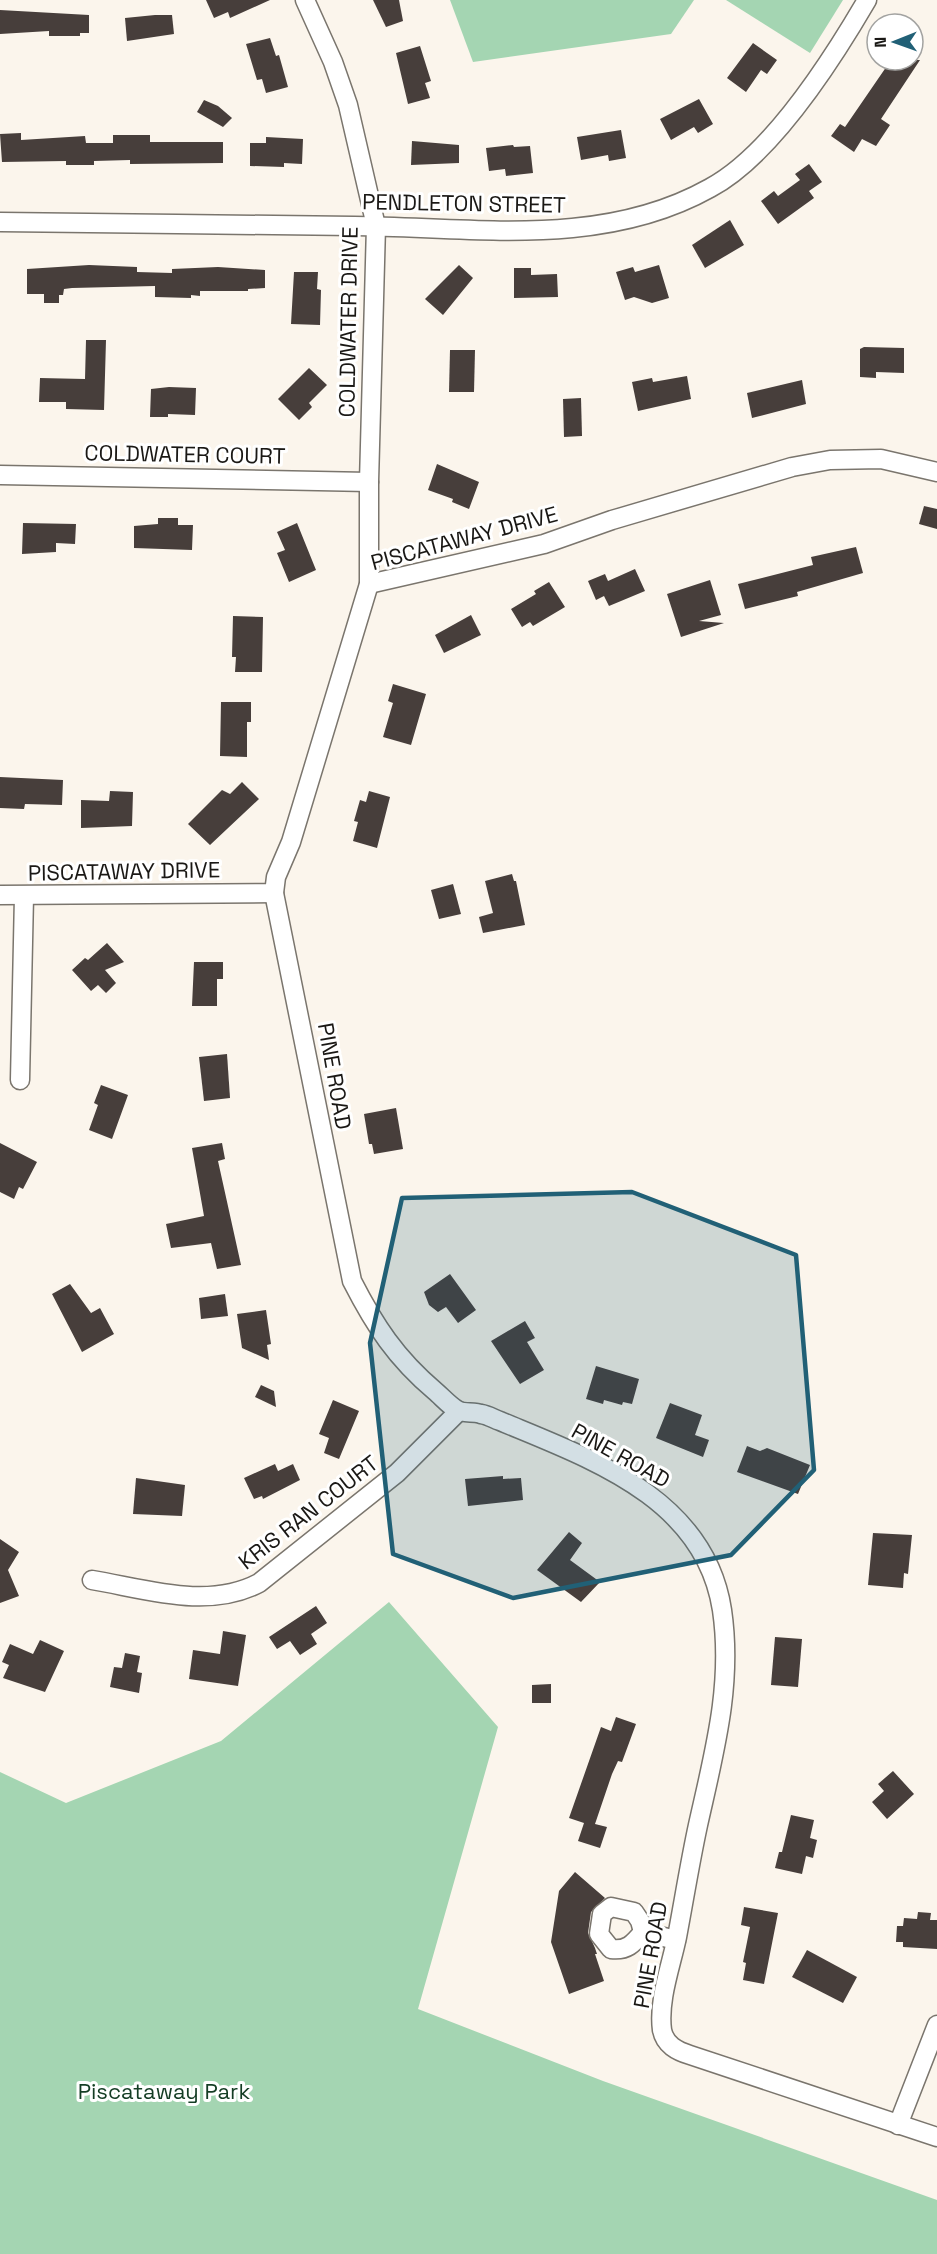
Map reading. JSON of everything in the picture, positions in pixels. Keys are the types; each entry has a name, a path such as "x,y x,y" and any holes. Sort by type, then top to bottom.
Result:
{"street":[{"name":"COLDWATER DRIVE","path":"305,0 333,62 348,105 376,226 369,482 369,584"},
{"name":"PENDLETON STREET","path":"0,222 376,226 529,231 573,229 627,221 681,203 713,187 762,146 820,73 867,0"},
{"name":"PISCATAWAY DRIVE","path":"0,896 274,893 276,877 291,842 369,584 544,543 612,519 792,467 830,460 881,459 937,472"},
{"name":"COLDWATER COURT","path":"0,475 369,482"},
{"name":"PINE ROAD","path":"274,893 352,1281 375,1327 400,1359 459,1411 481,1413 591,1461 635,1486 672,1512 684,1525 706,1560 720,1602 727,1652 726,1682 720,1728 695,1838 676,1940 662,2018 663,2031 673,2048 937,2137"},
{"path":"20,1080 24,896"},
{"name":"KRIS RAN COURT","path":"92,1580 197,1597 242,1592 259,1583 397,1473 459,1411"},
{"path":"643,1932 676,1940"},
{"path":"898,2125 936,2031"}],"highlighted area":[{"path":"632,1192 796,1255 814,1470 731,1555 513,1598 393,1554 370,1343 402,1198"}],"green space":[{"path":"450,0 694,0 671,34 473,62"},
{"path":"726,0 843,0 810,53"},
{"name":"Piscataway Park","path":"389,1602 498,1727 418,2009 603,2081 937,2200 937,2254 0,2254 0,1772 66,1803 221,1741"}],"building":[{"path":"206,0 270,0 230,18 228,12 214,18"},
{"path":"373,0 399,0 403,21 386,27"},
{"path":"0,10 89,15 89,33 80,33 80,36 49,36 49,31 0,34"},
{"path":"172,15 174,34 127,41 125,18"},
{"path":"270,38 276,56 279,55 288,87 266,93 262,79 257,80 246,44"},
{"path":"753,43 777,60 767,74 761,70 746,92 727,78"},
{"path":"420,46 431,81 425,83 430,98 408,104 396,53"},
{"path":"883,72 912,72 881,119 890,125 876,146 862,139 854,152 831,136 840,124 845,127"},
{"path":"699,99 713,124 698,133 694,127 671,140 660,119"},
{"path":"204,100 218,106 232,118 223,127 197,112"},
{"path":"621,130 626,158 609,161 608,155 581,160 577,137"},
{"path":"21,133 21,140 85,136 86,143 113,143 113,135 150,135 150,142 223,142 223,163 130,164 130,160 94,161 94,165 66,165 66,161 2,162 0,134"},
{"path":"266,137 303,139 302,164 284,163 284,167 250,166 250,143 266,143"},
{"path":"412,141 459,145 459,163 411,165"},
{"path":"513,145 514,147 530,146 533,173 506,176 505,169 489,171 486,148"},
{"path":"809,164 822,182 809,191 814,198 778,224 761,201 774,191 778,196 800,180 795,174"},
{"path":"730,220 744,245 705,268 692,245"},
{"path":"89,265 137,267 137,272 172,273 172,269 218,267 265,270 265,288 248,289 248,291 200,291 200,296 191,295 191,298 155,297 155,286 72,288 64,289 63,295 59,295 59,303 44,303 44,294 27,294 27,269"},
{"path":"459,265 473,278 443,315 425,299"},
{"path":"659,265 669,298 652,303 634,297 625,300 616,272 633,267 635,272"},
{"path":"514,268 531,268 531,275 557,274 558,297 514,298"},
{"path":"294,272 318,272 317,289 321,290 320,325 291,324"},
{"path":"86,340 106,340 104,410 66,409 66,402 39,402 40,378 85,379"},
{"path":"864,347 904,348 904,373 876,372 876,378 860,377 860,349"},
{"path":"450,350 475,350 474,392 449,392"},
{"path":"309,368 327,385 309,403 312,407 299,420 278,399"},
{"path":"687,376 691,399 638,411 632,382 652,378 653,382"},
{"path":"802,380 806,404 752,418 747,393"},
{"path":"196,388 195,415 168,414 168,417 150,417 151,389"},
{"path":"581,398 582,436 564,437 563,399"},
{"path":"437,464 479,482 469,509 452,502 453,499 428,490"},
{"path":"924,506 937,509 937,529 919,524"},
{"path":"158,518 178,518 178,525 193,525 192,550 134,548 134,526 158,524"},
{"path":"23,523 76,524 75,544 56,543 56,552 22,554"},
{"path":"297,523 316,570 289,582 277,553 285,550 277,532"},
{"path":"856,547 863,573 797,592 798,596 745,609 738,584 813,565 811,557"},
{"path":"635,569 645,591 609,606 604,596 596,600 588,581 605,574 608,581"},
{"path":"710,580 721,615 699,621 724,623 681,637 667,594"},
{"path":"549,582 565,607 533,626 530,622 522,627 511,609 536,594 534,591"},
{"path":"471,615 481,635 444,653 435,635"},
{"path":"233,616 263,617 262,672 235,672 236,657 232,657"},
{"path":"393,684 426,694 411,745 383,737 393,703 388,701"},
{"path":"221,702 251,702 251,722 247,722 247,757 220,756"},
{"path":"0,777 63,780 62,805 25,804 24,809 0,808"},
{"path":"242,782 259,799 210,845 188,824 222,790 230,794"},
{"path":"110,791 133,792 132,826 81,828 81,800 109,801"},
{"path":"369,791 390,797 377,848 353,841 358,822 354,821 360,800 366,802"},
{"path":"512,874 516,881 525,925 483,933 479,917 493,913 485,881"},
{"path":"453,884 461,914 439,919 431,890"},
{"path":"107,943 124,962 105,970 116,983 106,993 98,985 91,991 72,970 85,958 88,960"},
{"path":"194,962 223,962 223,979 217,979 217,1006 192,1006"},
{"path":"227,1054 230,1098 204,1101 199,1057"},
{"path":"101,1085 128,1095 112,1139 89,1130 98,1105 94,1103"},
{"path":"396,1108 403,1149 374,1154 372,1144 369,1144 364,1114"},
{"path":"0,1143 37,1162 23,1189 19,1187 14,1199 0,1192"},
{"path":"222,1143 225,1159 218,1161 241,1265 217,1269 211,1243 171,1248 166,1224 204,1216 192,1148"},
{"path":"450,1274 476,1310 458,1323 446,1307 438,1312 429,1305 424,1292"},
{"path":"70,1284 91,1313 100,1308 114,1334 82,1352 52,1294"},
{"path":"225,1294 228,1316 201,1319 199,1298"},
{"path":"266,1310 271,1344 267,1345 269,1360 242,1348 237,1314"},
{"path":"525,1321 535,1338 527,1342 544,1370 520,1384 491,1341"},
{"path":"596,1366 639,1379 632,1404 623,1402 622,1405 604,1400 603,1404 586,1399"},
{"path":"261,1385 274,1391 276,1407 255,1397"},
{"path":"333,1400 359,1411 339,1459 324,1453 329,1438 319,1434"},
{"path":"670,1403 702,1415 695,1435 709,1440 703,1457 656,1438"},
{"path":"747,1446 760,1451 767,1448 810,1465 798,1494 737,1472"},
{"path":"275,1464 278,1471 293,1464 300,1480 263,1499 262,1496 254,1499 244,1478"},
{"path":"503,1476 503,1479 521,1478 523,1500 468,1506 465,1479"},
{"path":"136,1478 185,1485 182,1516 133,1514"},
{"path":"569,1532 582,1543 570,1560 600,1582 581,1602 537,1570"},
{"path":"873,1533 912,1535 908,1574 904,1573 903,1588 868,1585"},
{"path":"0,1539 19,1552 8,1570 19,1596 0,1603"},
{"path":"316,1606 327,1623 311,1634 317,1644 300,1655 290,1641 277,1649 269,1637"},
{"path":"223,1631 246,1635 238,1686 189,1679 193,1650 220,1654"},
{"path":"775,1637 802,1639 798,1687 771,1685"},
{"path":"40,1640 64,1651 45,1692 3,1678 9,1665 2,1662 10,1644 33,1654"},
{"path":"125,1653 140,1656 137,1672 142,1673 139,1693 110,1687 114,1667 122,1668"},
{"path":"551,1684 551,1703 532,1703 532,1685"},
{"path":"616,1717 636,1724 622,1762 618,1761 612,1774 595,1824 607,1827 600,1848 578,1841 584,1823 569,1818 601,1727 611,1731"},
{"path":"893,1771 914,1794 887,1819 872,1802 884,1791 878,1784"},
{"path":"791,1815 814,1820 810,1838 817,1840 813,1858 806,1856 802,1874 775,1868 779,1852 782,1852"},
{"path":"575,1872 605,1898 591,1912 588,1933 597,1954 595,1954 604,1981 569,1994 551,1942 559,1891"},
{"path":"744,1907 778,1913 764,1984 743,1980 746,1963 743,1962 750,1927 741,1925"},
{"path":"918,1912 931,1913 930,1920 937,1920 937,1949 903,1947 903,1942 896,1942 897,1926 903,1926 904,1918 917,1919"},
{"path":"807,1950 857,1977 843,2003 792,1977"}]}
